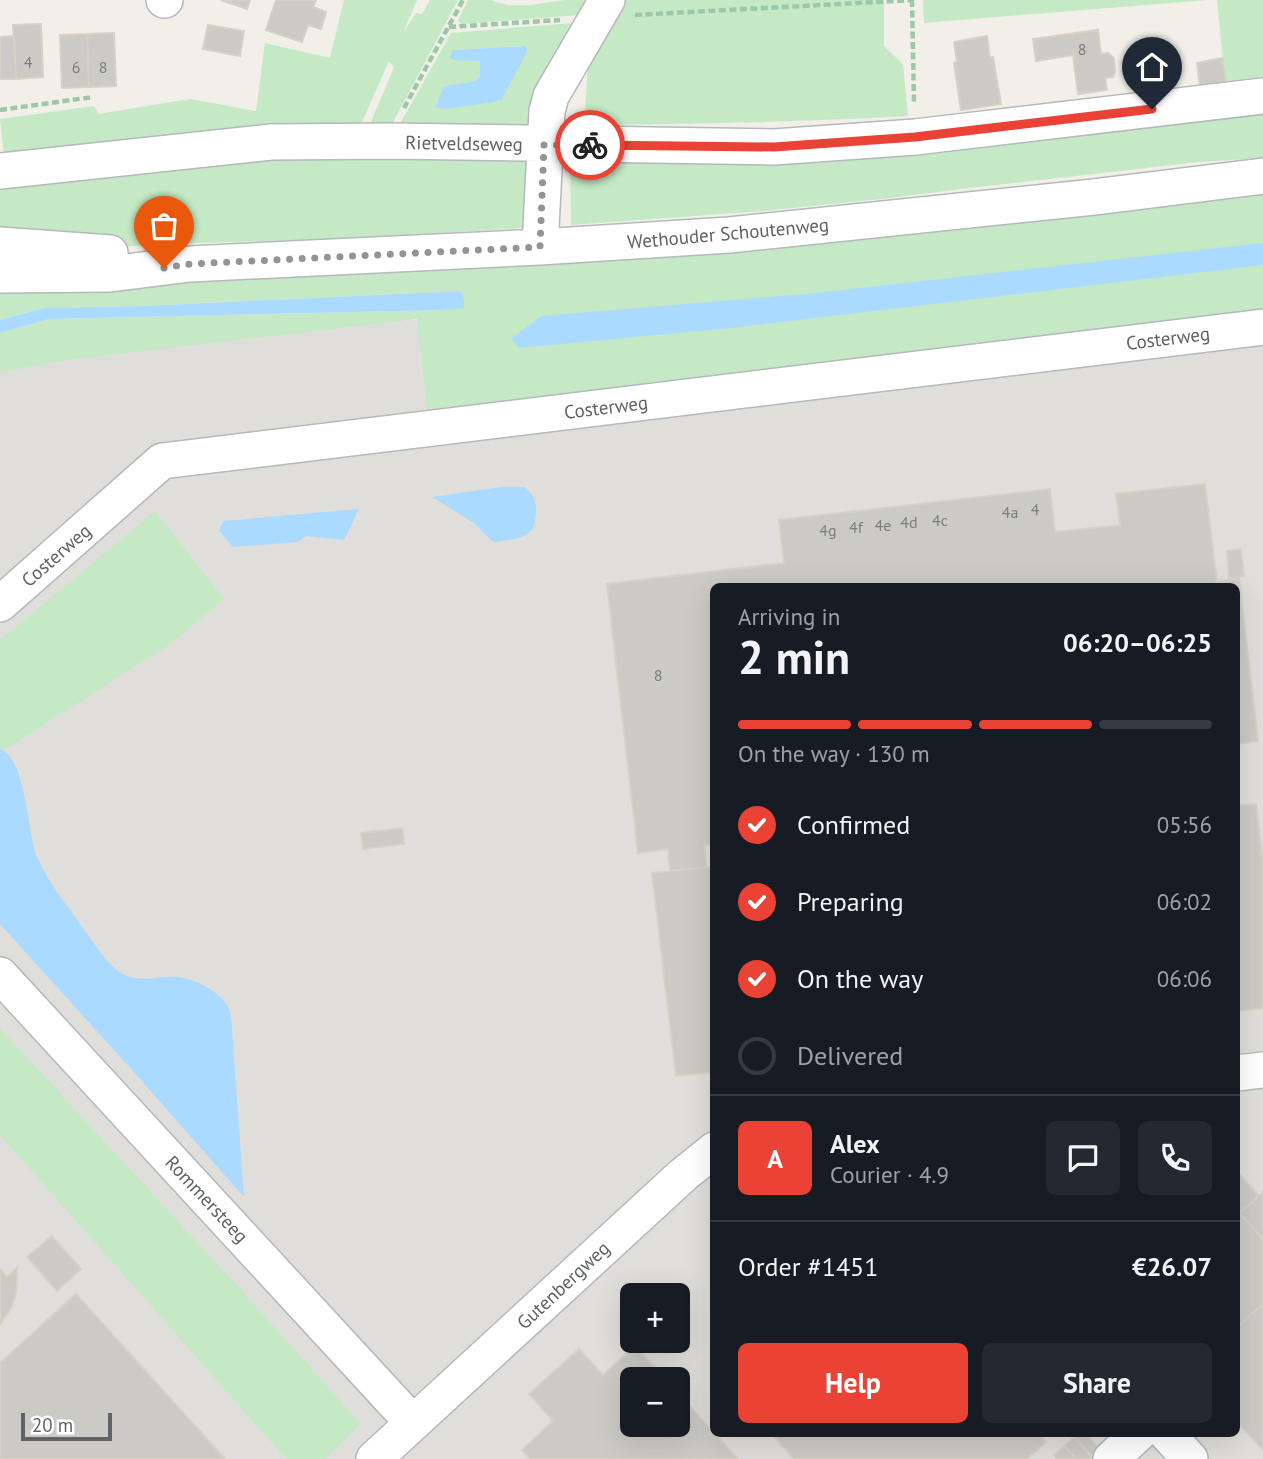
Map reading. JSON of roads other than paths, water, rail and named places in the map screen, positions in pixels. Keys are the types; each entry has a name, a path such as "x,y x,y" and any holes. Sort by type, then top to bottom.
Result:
{"street":[{"path":"540,247 547,111 551,96 602,9"},
{"name":"Rietveldseweg","path":"0,171 271,142 391,141 774,147 915,137 1263,96"},
{"name":"Wethouder Schoutenweg","path":"0,275 110,274 190,264 729,235 1094,197 1263,176"},
{"name":"Wethouder Schoutenweg","path":"0,245 114,253 190,264"},
{"name":"Costerweg","path":"0,604 162,461 1263,327"},
{"name":"Rommersteeg","path":"0,975 413,1423"},
{"path":"1240,1073 1263,1070"},
{"name":"Gutenbergweg","path":"374,1459 682,1175 710,1153"},
{"path":"1111,1459 1135,1437"},
{"path":"1170,1437 1190,1459"}],"water":[{"path":"525,46 526,53 502,99 443,109 435,107 444,86 475,81 480,75 479,61 453,60 450,57 453,50"},
{"path":"1263,243 1263,265 731,328 518,348 512,338 542,316 806,294"},
{"path":"460,291 464,298 464,308 49,319 0,333 0,320 44,308"},
{"path":"501,487 525,487 534,498 535,524 527,534 511,540 493,542 474,523 432,497"},
{"path":"359,509 344,540 306,536 298,542 233,547 219,530 224,521"},
{"path":"0,749 16,767 41,867 104,957 117,970 131,977 179,977 192,980 214,991 225,1001 232,1028 244,1197 0,924"}]}
